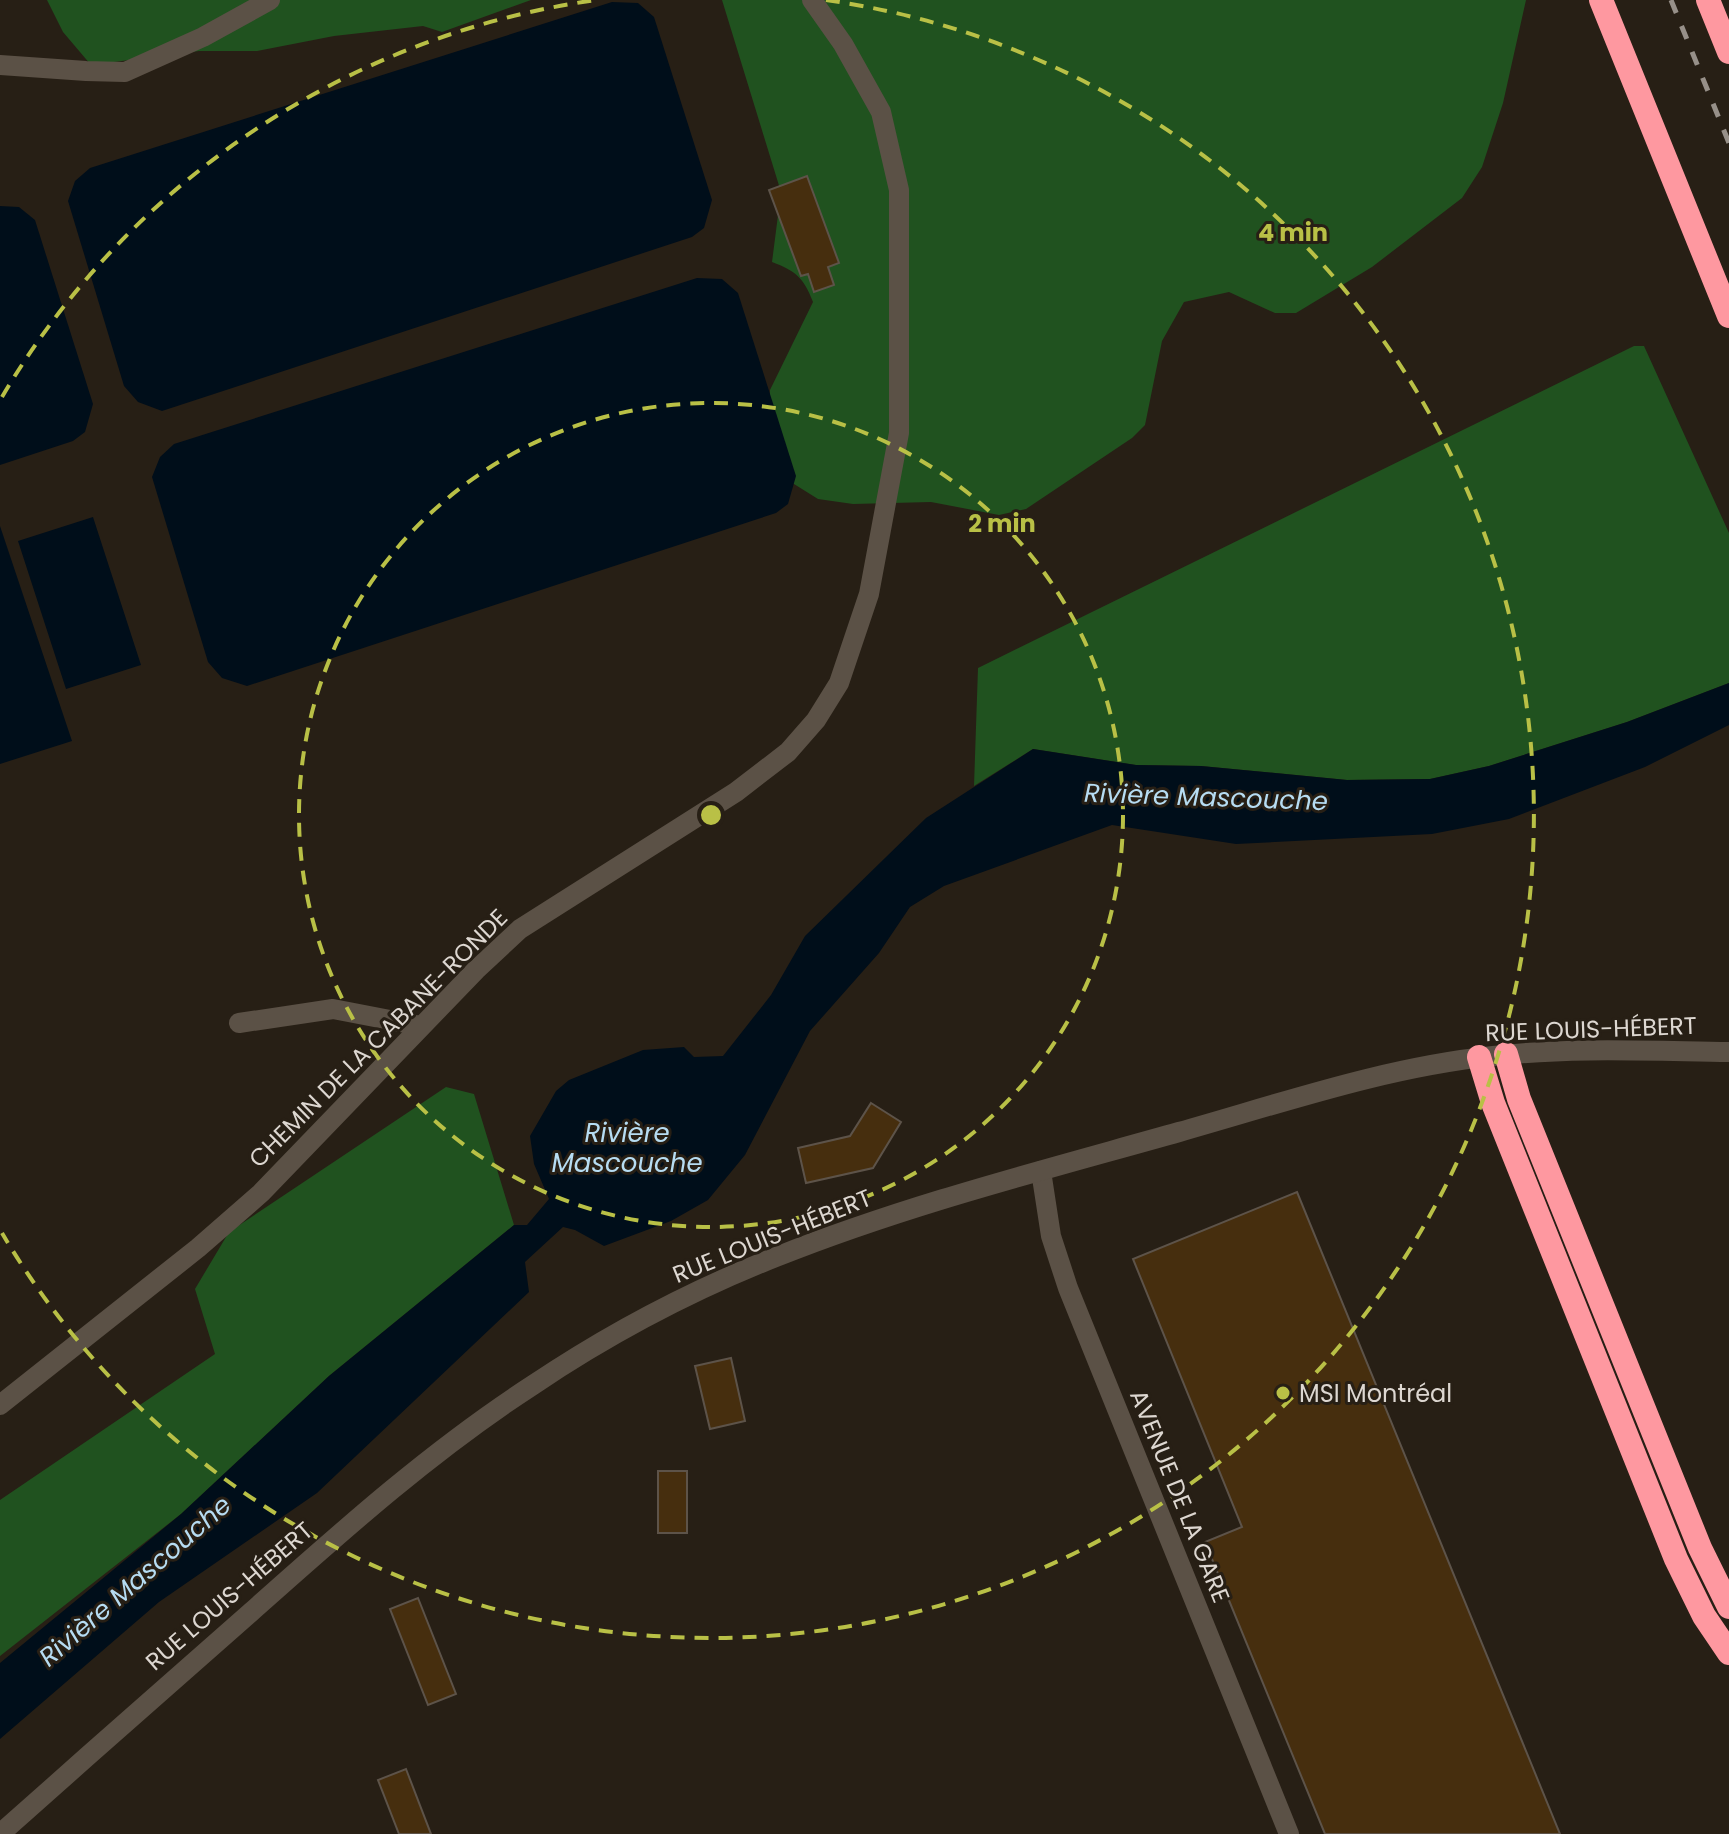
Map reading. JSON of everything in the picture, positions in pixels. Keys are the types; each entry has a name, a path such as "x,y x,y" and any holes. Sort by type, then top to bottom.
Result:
{"highway":[{"path":"1601,0 1729,316"},
{"path":"1708,0 1729,52"},
{"path":"1506,1054 1519,1099 1693,1531 1729,1607"},
{"path":"1479,1057 1493,1103 1676,1559 1704,1616 1729,1653"}],"street":[{"path":"0,65 125,72 203,37 270,0"},
{"name":"CHEMIN DE LA CABANE-RONDE","path":"0,1405 198,1248 261,1193 421,1026 520,929 736,792 788,752 816,720 839,683 869,594 899,433 899,190 881,112 843,44 812,0"},
{"path":"239,1023 333,1009 421,1026"},
{"name":"RUE LOUIS-HÉBERT","path":"0,1834 388,1492 467,1430 631,1324 776,1257 878,1220 1041,1171 1370,1079 1506,1054 1586,1050 1729,1052"},
{"name":"AVENUE DE LA GARE","path":"1041,1171 1051,1236 1068,1288 1289,1834"}],"green space":[{"path":"47,0 531,0 442,32 423,26 334,36 257,51 199,51 91,65 63,32"},
{"path":"722,0 1526,0 1503,103 1482,167 1462,198 1372,267 1296,313 1275,313 1229,292 1184,302 1162,341 1145,425 1132,438 1026,509 999,515 931,502 853,504 818,499 778,474 769,455 770,390 813,302 798,276 772,262 781,192"},
{"path":"1634,346 1644,346 1729,533 1729,683 1627,722 1489,766 1430,779 1347,780 1201,766 1136,765 1033,749 974,786 978,668"},
{"path":"446,1087 474,1094 514,1225 329,1376 181,1514 0,1656 0,1500 215,1354 195,1289 229,1232"}],"water":[{"path":"612,2 638,3 654,17 712,200 704,228 692,237 162,411 138,402 124,386 68,201 75,181 90,168"},
{"path":"0,206 19,207 35,220 93,404 85,432 73,441 0,465"},
{"path":"697,278 722,279 738,293 796,476 788,504 776,513 247,686 222,678 208,662 152,477 160,457 174,444"},
{"path":"93,517 141,665 66,689 18,541"},
{"path":"0,526 72,741 0,764"},
{"name":"Rivière Mascouche","path":"1729,683 1729,725 1645,767 1509,819 1432,834 1236,844 1112,825 944,886 910,907 879,953 810,1031 745,1155 708,1200 671,1221 604,1246 563,1227 525,1262 529,1292 317,1493 159,1602 0,1739 0,1663 181,1514 329,1376 514,1225 527,1225 549,1199 534,1164 530,1136 556,1091 569,1080 643,1050 684,1047 694,1057 723,1056 771,995 805,936 926,818 1033,749 1136,765 1201,766 1347,780 1430,779 1489,766 1627,722"}],"building":[{"path":"807,176 839,263 828,267 834,285 814,292 808,274 801,276 769,190"},
{"path":"871,1103 901,1122 873,1168 806,1183 798,1148 850,1136"},
{"name":"MSI Montréal","path":"1297,1192 1560,1834 1325,1834 1205,1542 1242,1527 1133,1259"},
{"path":"731,1358 745,1421 710,1429 695,1366"},
{"path":"658,1471 687,1471 687,1533 658,1533"},
{"path":"418,1598 456,1694 428,1705 390,1609"},
{"path":"406,1769 431,1834 399,1834 378,1780"}],"railway":[{"path":"1671,0 1729,143"}],"place":[{"name":"MSI Montréal","path":"1283,1393"}]}
